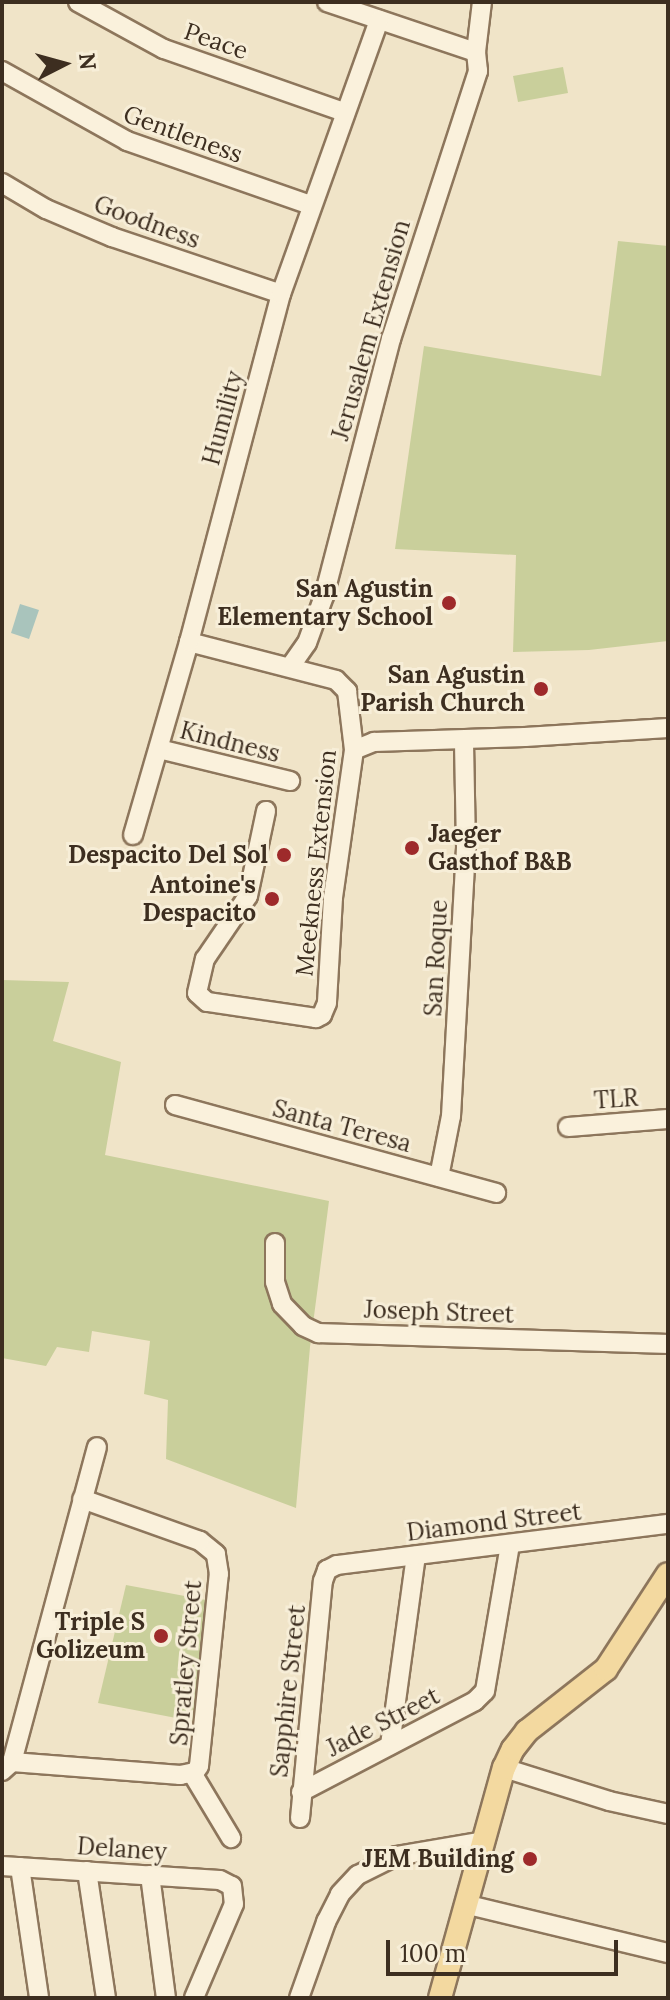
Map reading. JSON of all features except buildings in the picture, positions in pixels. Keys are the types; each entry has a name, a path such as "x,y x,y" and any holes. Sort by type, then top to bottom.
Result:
{"main road":[{"path":"440,1998 504,1768 527,1731 606,1669 668,1574"}],"street":[{"name":"Peace","path":"78,2 164,49 344,112"},
{"path":"327,2 476,52"},
{"name":"Jerusalem Extension","path":"290,667 307,643 324,596 391,339 478,71 476,52 482,2"},
{"name":"Humility","path":"133,835 189,642 281,294 379,20"},
{"name":"Gentleness","path":"2,71 127,141 311,205"},
{"name":"Goodness","path":"2,183 46,209 112,237 281,294"},
{"name":"Meekness Extension","path":"189,642 290,667 345,686 354,750 333,898 327,1003 322,1015 309,1019 207,1002 197,993 205,959 248,896 266,811"},
{"path":"354,750 374,742 668,728"},
{"name":"San Roque","path":"439,1177 451,1116 466,847 464,740"},
{"name":"Kindness","path":"159,749 290,781"},
{"name":"Santa Teresa","path":"175,1105 496,1193"},
{"name":"TLR","path":"568,1127 668,1119"},
{"name":"Joseph Street","path":"275,1243 275,1282 282,1304 303,1326 318,1333 668,1344"},
{"path":"7,1766 97,1447"},
{"name":"Spratley Street","path":"7,1766 192,1773 201,1759 219,1574 216,1554 200,1541 82,1499"},
{"name":"Diamond Street","path":"327,1570 337,1565 668,1524"},
{"name":"Jade Street","path":"301,1792 475,1701 485,1691 510,1545"},
{"path":"390,1745 416,1556"},
{"name":"Sapphire Street","path":"300,1818 323,1581 327,1570"},
{"path":"504,1768 609,1801 668,1814"},
{"path":"192,1773 231,1838"},
{"path":"299,1998 333,1908 340,1894 358,1875 396,1856 484,1841"},
{"path":"11,1866 39,1998"},
{"name":"Delaney","path":"11,1866 220,1880 234,1891 234,1904 194,1998"},
{"path":"87,1871 106,1998"},
{"path":"150,1875 166,1998"},
{"path":"465,1904 668,1953"}],"green space":[{"path":"563,67 568,93 518,102 513,76"},
{"path":"618,241 668,246 668,641 589,650 513,652 516,555 395,549 424,346 601,376"},
{"path":"2,980 69,982 53,1041 121,1062 105,1155 329,1201 310,1347 296,1508 166,1459 168,1400 144,1394 150,1341 92,1331 89,1352 57,1347 46,1366 2,1358"},
{"path":"126,1585 206,1600 197,1722 98,1703"}],"water":[{"path":"20,604 39,610 29,639 11,633"}],"place":[{"name":"San Agustin Elementary School","path":"449,603"},
{"name":"San Agustin Parish Church","path":"541,689"},
{"name":"Jaeger Gasthof B&B","path":"412,848"},
{"name":"Despacito Del Sol","path":"284,855"},
{"name":"Antoine's Despacito","path":"272,899"},
{"name":"Triple S Golizeum","path":"161,1636"},
{"name":"JEM Building","path":"530,1859"}]}
